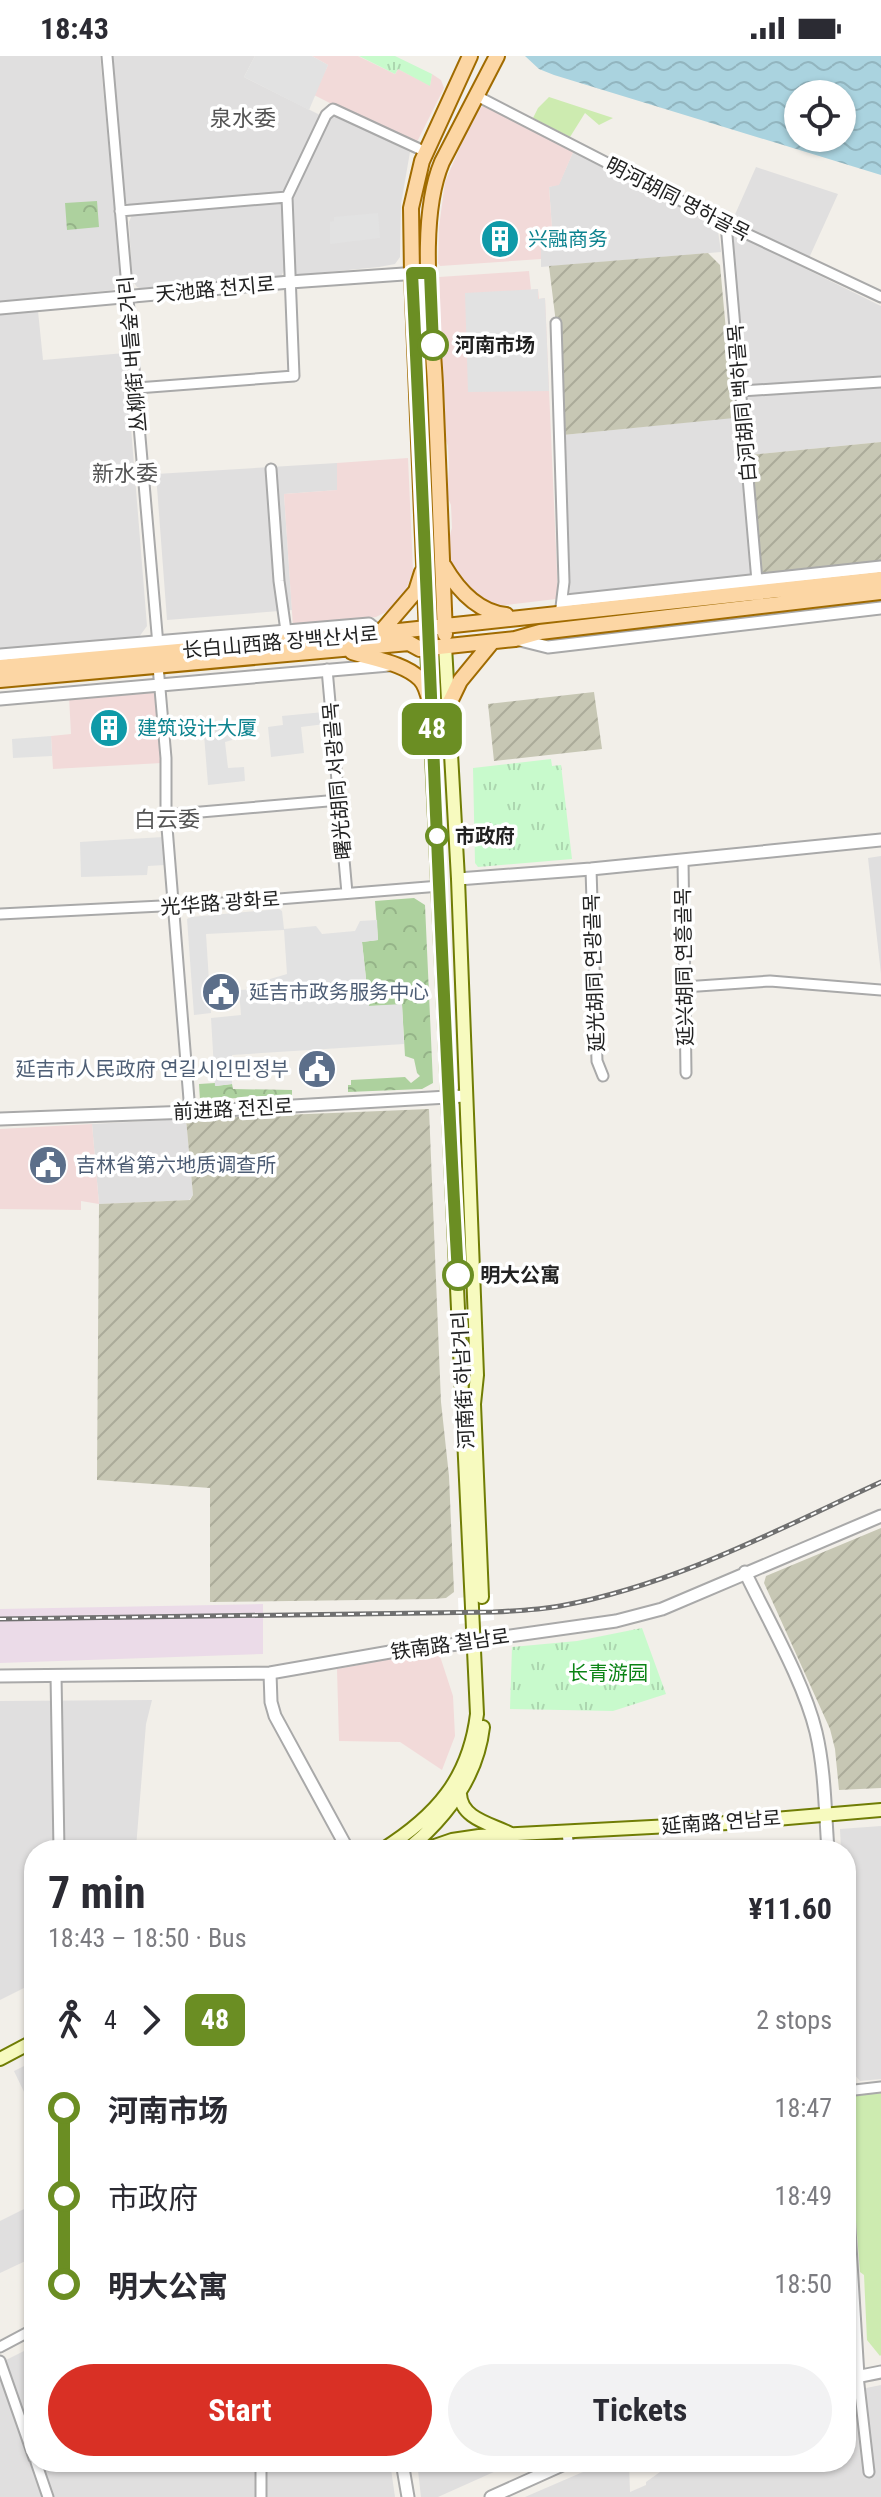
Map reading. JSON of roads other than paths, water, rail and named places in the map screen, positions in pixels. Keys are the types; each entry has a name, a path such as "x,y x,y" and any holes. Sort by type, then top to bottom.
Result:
{"main road":[{"name":"河南街 하남거리","path":"398,1840 411,1832 456,1782 475,1733 478,1697 427,648 411,208 417,176 426,152 470,56"},
{"name":"河南街 하남거리","path":"460,1794 481,1744 486,1703 474,1404 477,1375 458,879 447,708 430,207 436,177 497,56"},
{"path":"380,633 416,591 421,581 425,552"},
{"path":"443,565 454,583 476,603 495,614 523,618"},
{"name":"长白山西路 장백산서로","path":"0,667 380,633 881,579"},
{"name":"长白山西路 장백산서로","path":"0,680 158,654 345,649 409,643 420,649 492,642 540,632 881,592"},
{"path":"447,708 460,681 492,642"},
{"path":"345,649 400,667 420,679 430,703"},
{"path":"455,1232 470,1232"},
{"path":"460,1794 460,1802 471,1815 512,1835"},
{"path":"419,1840 432,1829 460,1794"},
{"name":"延南路 연남로","path":"452,1840 881,1810"},
{"path":"0,2059 24,2046"}],"street":[{"name":"丛柳街 버들숲거리","path":"107,56 158,654 166,758 166,815 190,1112"},
{"name":"明河胡同 명하골목","path":"477,96 726,224 881,297"},
{"path":"137,388 294,376 287,197 326,115 333,109 426,152"},
{"path":"120,211 287,197"},
{"name":"白河胡同 백하골목","path":"726,224 757,581"},
{"name":"天池路 천지로","path":"0,308 430,273"},
{"path":"556,323 564,582 561,614"},
{"path":"741,391 881,382"},
{"path":"271,469 286,631"},
{"name":"长白山西路 장백산서로","path":"561,614 566,601 881,567"},
{"name":"长白山西路 장백산서로","path":"515,639 548,647 881,608"},
{"path":"0,655 158,654 286,631 369,624 380,633"},
{"path":"0,699 389,665"},
{"name":"曙光胡同 서광골목","path":"327,669 347,893"},
{"path":"166,815 339,800"},
{"path":"458,879 881,840"},
{"name":"延兴胡同 연흥골목","path":"683,860 686,1073"},
{"name":"延光胡同 연광골목","path":"591,869 597,1061 603,1076"},
{"name":"光华路 광화로","path":"0,914 174,907 440,886"},
{"path":"684,987 770,981 881,990"},
{"name":"前进路 전진로","path":"0,1119 465,1096"},
{"name":"铁南路 철남로","path":"0,1676 270,1673 407,1649 459,1644 631,1617 662,1609 881,1516"},
{"path":"745,1572 803,1694 815,1728 821,1753 827,1840"},
{"path":"270,1673 275,1716 343,1840"},
{"path":"56,1675 59,1840"},
{"path":"567,1832 568,1840"},
{"path":"856,2090 881,2087"},
{"path":"0,2347 24,2334"},
{"path":"0,2361 24,2429"},
{"path":"856,2376 881,2372"},
{"path":"856,2399 869,2472"},
{"path":"39,2472 48,2497"},
{"path":"261,2472 261,2497"},
{"path":"404,2472 408,2497"},
{"path":"491,2497 547,2472"}],"water":[{"path":"525,56 881,56 881,175 806,152 856,152 856,80 784,80 784,145 539,69"}],"railway":[{"path":"0,1619 493,1612 552,1607 602,1597 684,1570 764,1537 881,1482"}],"place":[{"name":"兴融商务","path":"500,239"},
{"name":"河南市场","path":"433,345"},
{"name":"建筑设计大厦","path":"109,728"},
{"name":"市政府","path":"437,836"},
{"name":"延吉市政务服务中心","path":"221,992"},
{"name":"延吉市人民政府 연길시인민정부","path":"317,1069"},
{"name":"吉林省第六地质调查所","path":"48,1165"},
{"name":"明大公寓","path":"458,1275"}],"district":[{"name":"泉水委","path":"243,118"},
{"name":"新水委","path":"125,473"},
{"name":"白云委","path":"167,819"}],"park label":[{"name":"长青游园","path":"608,1673"}]}
